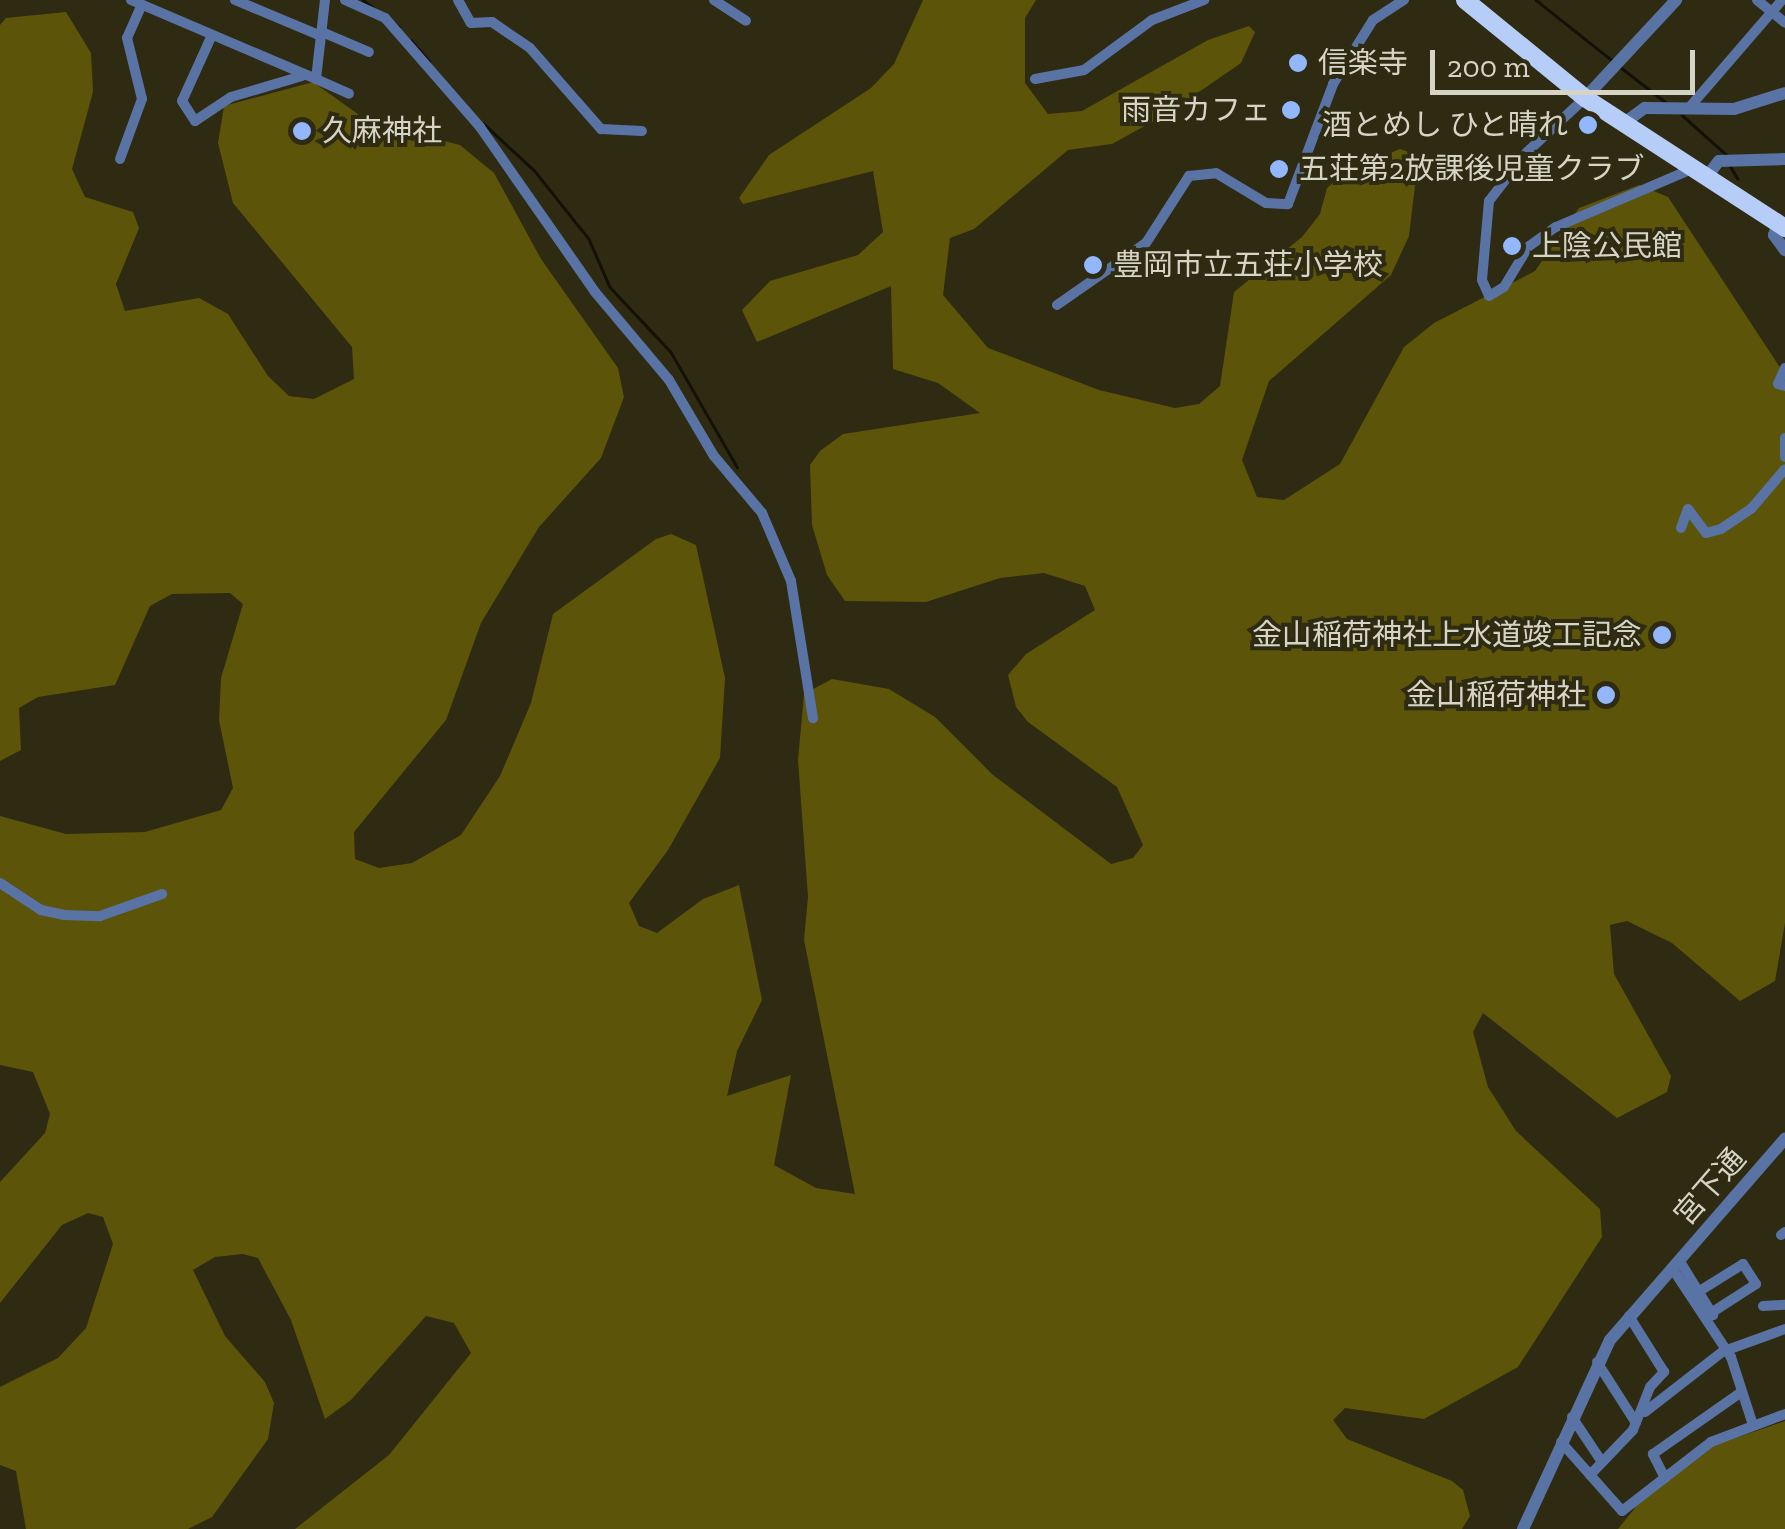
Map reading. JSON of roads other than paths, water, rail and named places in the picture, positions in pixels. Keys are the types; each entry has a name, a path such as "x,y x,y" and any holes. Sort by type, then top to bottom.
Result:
{"highway":[{"path":"1464,0 1584,98 1699,174 1783,223"}],"street":[{"path":"235,0 370,52"},
{"path":"316,79 325,0"},
{"path":"345,0 386,18 480,126 595,292 670,380 714,456 762,513 791,581 813,718"},
{"path":"458,0 471,23 492,22 530,48 601,129 642,132"},
{"path":"714,0 746,21"},
{"path":"1035,79 1084,70 1152,20 1204,0"},
{"path":"1057,305 1146,243 1189,176 1216,173 1266,204 1288,204 1332,84 1373,20 1404,0"},
{"path":"1676,0 1527,152 1489,201 1482,280 1489,296 1504,287 1528,248 1556,227 1728,160 1785,159"},
{"path":"1757,0 1785,24"},
{"path":"1686,109 1782,0"},
{"path":"120,158 142,99 127,38 139,2 349,94"},
{"path":"212,35 182,101 195,121 230,98 304,76"},
{"path":"1624,123 1640,109 1744,108 1785,93"},
{"path":"1783,223 1774,235 1785,250"},
{"path":"1785,368 1778,384 1785,386"},
{"path":"1785,438 1785,457"},
{"path":"1683,530 1680,519 1688,508 1706,533 1721,529 1751,509 1785,469"},
{"path":"0,883 41,910 64,915 100,916 162,894"},
{"name":"宮下通","path":"1523,1529 1597,1362 1629,1316 1784,1142"},
{"path":"1675,1264 1713,1315 1756,1284 1743,1264 1698,1292"},
{"path":"1675,1264 1726,1350 1754,1425"},
{"path":"1763,1306 1785,1304"},
{"path":"1590,1475 1636,1423 1650,1387 1664,1372 1629,1316"},
{"path":"1645,1412 1726,1350 1785,1329"},
{"path":"1597,1362 1636,1423"},
{"path":"1665,1478 1652,1454 1740,1394"},
{"path":"1561,1442 1622,1511 1711,1442 1785,1414"},
{"path":"1572,1416 1602,1462"}],"waterway":[{"path":"363,0 399,27"},
{"path":"1536,0 1613,61"},
{"path":"411,40 429,61"},
{"path":"1619,66 1668,104"},
{"path":"1682,115 1728,156"},
{"path":"483,123 534,170 589,239 610,287 671,352 737,467"},
{"path":"1729,164 1738,179"}],"place":[{"name":"信楽寺","path":"1298,63"},
{"name":"雨音カフェ","path":"1291,110"},
{"name":"酒とめし ひと晴れ","path":"1588,125"},
{"name":"久麻神社","path":"302,131"},
{"name":"五荘第2放課後児童クラブ","path":"1279,169"},
{"name":"上陰公民館","path":"1512,246"},
{"name":"豊岡市立五荘小学校","path":"1093,265"},
{"name":"金山稲荷神社上水道竣工記念","path":"1662,635"},
{"name":"金山稲荷神社","path":"1606,695"}]}
